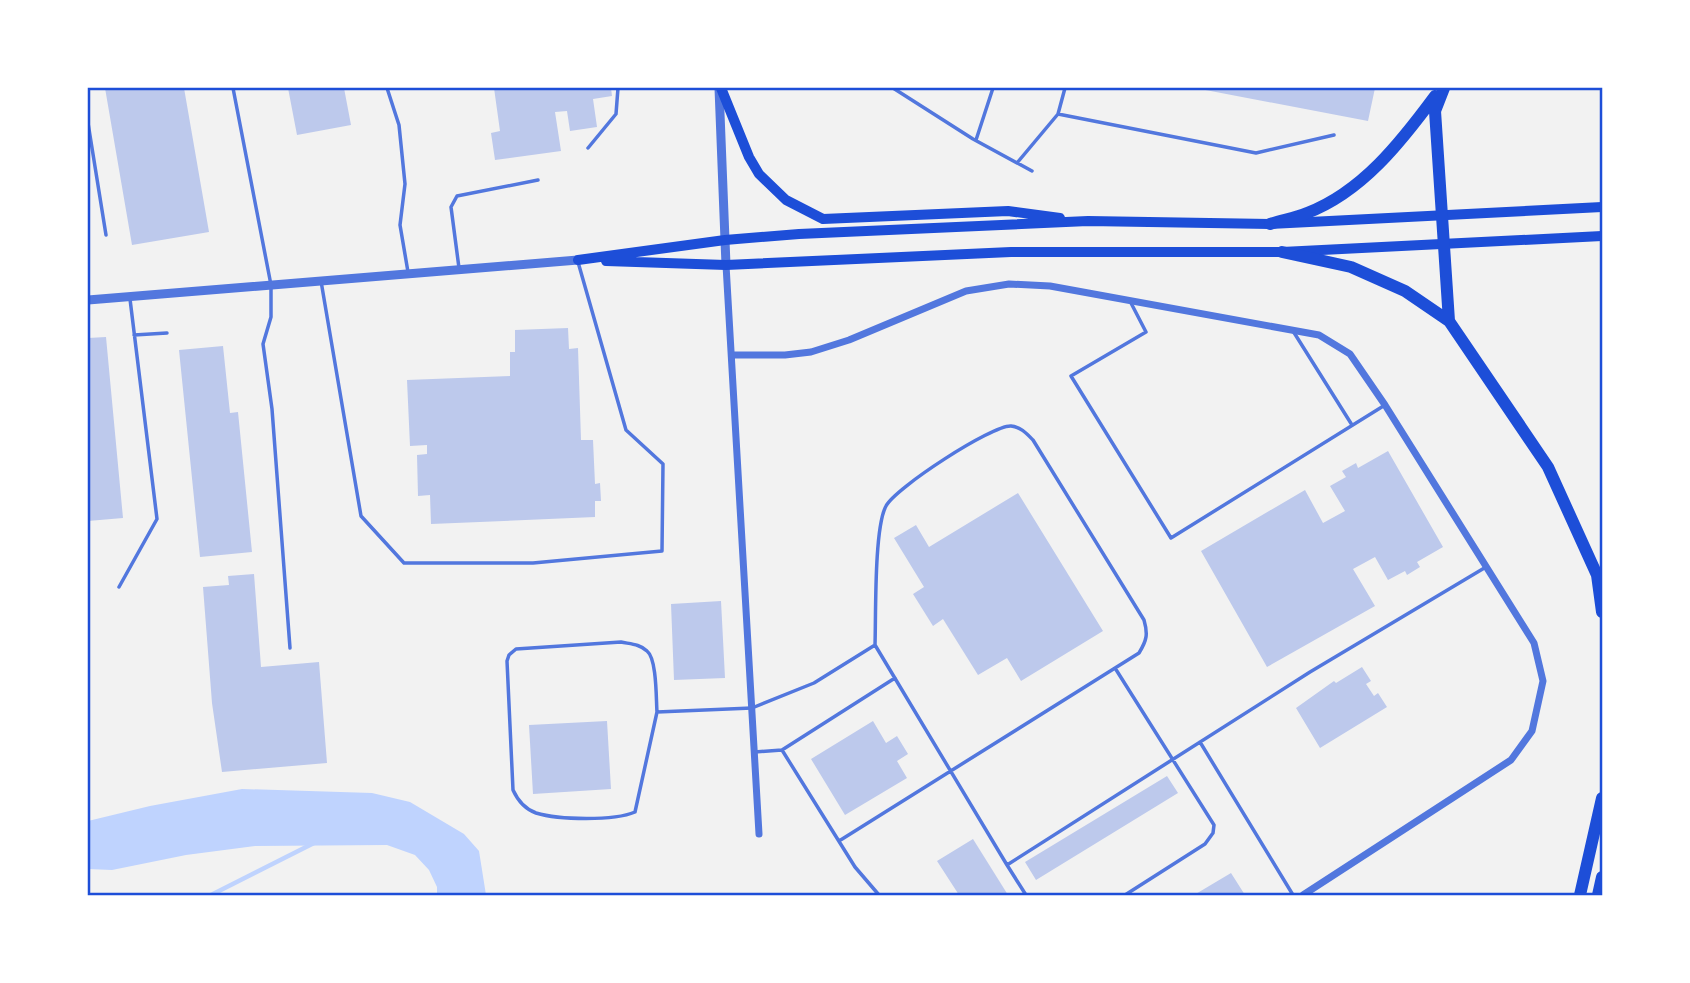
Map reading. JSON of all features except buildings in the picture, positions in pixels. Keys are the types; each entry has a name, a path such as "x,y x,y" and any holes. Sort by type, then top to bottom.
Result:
{"highway":[{"path":"1443,88 1435,111 1449,321"},
{"path":"1270,224 1307,213 1338,197 1370,173 1443,88"},
{"path":"1282,252 1351,267 1405,291 1449,321 1548,467 1597,575 1602,612"},
{"path":"1580,895 1602,798"},
{"path":"1598,895 1602,877"}],"main road":[{"path":"720,88 759,174 786,200 823,219 1008,211 1088,221"},
{"path":"578,260 725,240 1088,221 1270,224 1602,207"},
{"path":"578,260 726,265 1012,252 1282,252 1602,236"}],"street":[{"path":"720,88 726,265 759,834"},
{"path":"88,300 578,260"},
{"path":"732,355 785,355 819,350 966,291 1009,284 1050,286 1291,329 1319,335 1350,354 1385,405 1534,643 1543,681 1532,731 1511,760 1303,895"}],"lane":[{"path":"233,88 271,285 271,317 263,344 272,409 290,648"},
{"path":"387,88 399,125 405,184 400,225 408,274"},
{"path":"588,148 616,114 618,88"},
{"path":"892,88 1032,171"},
{"path":"976,140 993,88"},
{"path":"1017,163 1058,114 1065,88"},
{"path":"1058,114 1256,153 1334,135"},
{"path":"88,123 106,235"},
{"path":"459,270 451,207 457,196 538,180"},
{"path":"321,281 361,516 404,563 533,562 662,551 663,464 626,430 578,260"},
{"path":"119,587 156,519 129,297"},
{"path":"1130,301 1146,332 1071,376 1171,538 1385,405"},
{"path":"1291,329 1352,425"},
{"path":"134,335 167,333"},
{"path":"839,841 951,773 1139,653 1147,641 1144,620 1033,440 1024,430 1014,426 995,429 920,475 896,493 885,506 880,527 875,645 951,773 1026,895"},
{"path":"1007,865 1333,658 1486,567"},
{"path":"621,642 638,645 648,651 652,659 657,712 635,812 624,817 556,817 535,812 517,799 513,778 507,661 516,649 621,642"},
{"path":"657,712 752,708 814,683 875,645"},
{"path":"1115,667 1214,825 1213,833 1205,844 1125,895"},
{"path":"755,752 782,750 895,677"},
{"path":"1200,742 1293,895"},
{"path":"782,750 855,867 879,895"}],"water":[{"path":"242,789 372,793 410,802 464,834 479,851 486,895 437,895 437,887 429,870 415,855 387,845 255,846 186,855 112,870 88,869 88,821"}],"waterway":[{"path":"211,895 316,842"}]}
